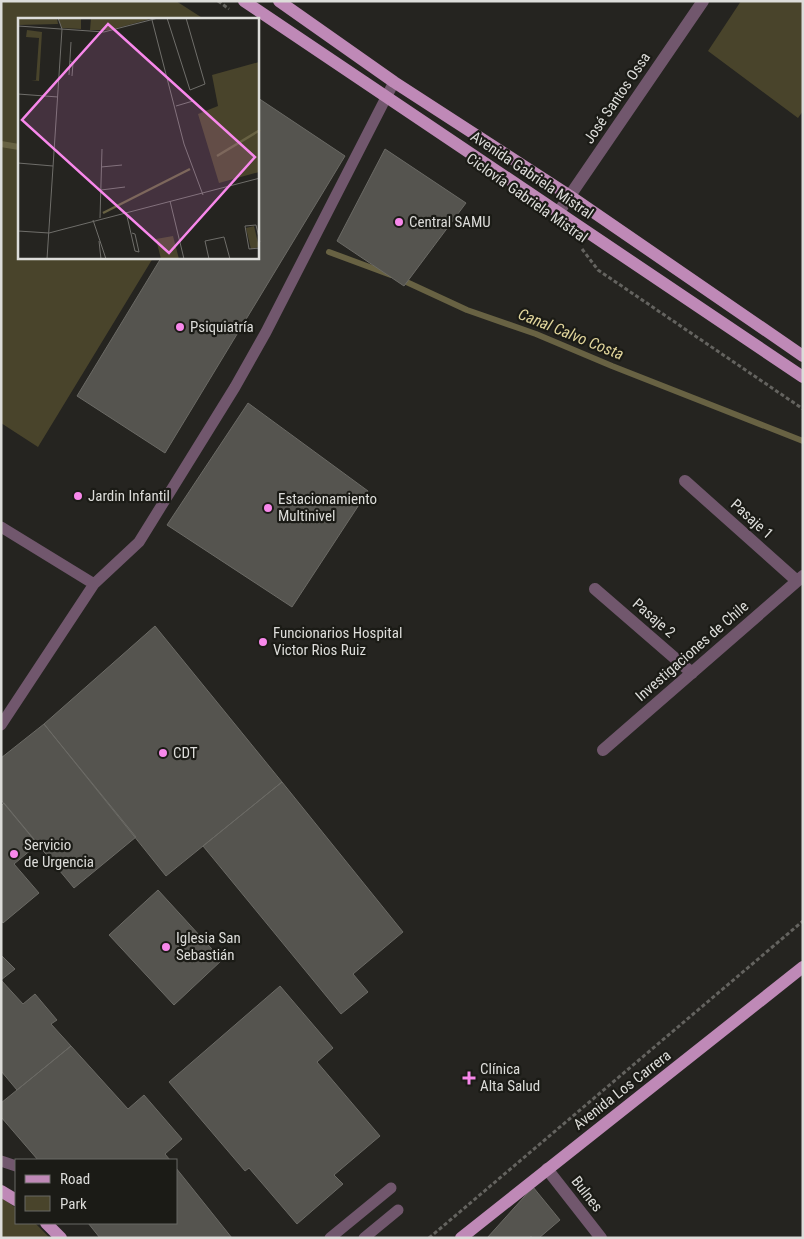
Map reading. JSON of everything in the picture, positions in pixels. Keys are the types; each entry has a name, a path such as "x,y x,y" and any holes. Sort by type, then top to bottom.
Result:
{"main road":[{"name":"Avenida Gabriela Mistral","path":"244,1 798,373"},
{"name":"Avenida Gabriela Mistral","path":"279,1 394,82 570,196 802,356"},
{"name":"Avenida Los Carrera","path":"461,1238 803,967"},
{"path":"1,1190 15,1199"},
{"path":"47,1224 61,1238"}],"street":[{"name":"José Santos Ossa","path":"558,212 703,1"},
{"path":"798,373 802,356"},
{"name":"Pasaje 1","path":"685,482 800,579"},
{"name":"Investigaciones de Chile","path":"603,750 800,579"},
{"name":"Pasaje 2","path":"595,589 692,673"},
{"name":"Bulnes","path":"548,1169 600,1238"}],"lane":[{"path":"1,725 94,584 139,542 235,387 266,332 394,82"},
{"path":"1,527 94,584"},
{"path":"1,1161 15,1166"},
{"path":"330,1238 391,1188"},
{"path":"364,1238 398,1210"}],"path":[{"name":"Ciclovía Gabriela Mistral","path":"579,246 598,270 803,409"},
{"path":"429,1238 803,922"}],"green space":[{"path":"1,1 176,1 202,18 18,18 18,259 152,259 38,447 1,423"},
{"path":"741,1 803,1 803,111 798,118 708,51"},
{"path":"1,1197 15,1207 15,1224 36,1224 50,1238 1,1238"}],"building":[{"name":"Psiquiatría","path":"259,99 345,156 165,453 77,396 160,259 259,259"},
{"name":"Central SAMU","path":"385,149 466,203 404,286 337,241"},
{"name":"Estacionamiento Multinivel","path":"248,403 368,491 292,607 167,525"},
{"name":"CDT","path":"155,626 282,782 166,876 44,724"},
{"path":"44,724 136,837 74,888 1,800 1,758"},
{"path":"282,782 403,932 353,974 368,992 341,1014 203,846"},
{"name":"Servicio de Urgencia","path":"4,803 38,844 14,864 39,893 3,923 1,920 1,806"},
{"name":"Iglesia San Sebastián","path":"158,890 222,960 174,1005 109,935"},
{"path":"1,955 15,969 1,980"},
{"path":"1,980 23,1004 35,994 57,1020 51,1024 71,1046 17,1090 1,1071"},
{"path":"280,986 333,1048 317,1062 380,1136 334,1175 343,1184 297,1224 249,1168 245,1171 169,1082"},
{"path":"71,1046 128,1109 144,1095 182,1139 165,1154 169,1159 37,1159 1,1117 1,1103"},
{"path":"178,1170 232,1238 100,1238 89,1224 178,1224"},
{"path":"533,1187 560,1220 539,1238 532,1238 531,1236 530,1238 487,1238"}],"waterway":[{"name":"Canal Calvo Costa","path":"1,144 18,147"},
{"name":"Canal Calvo Costa","path":"329,252 391,275"},
{"name":"Canal Calvo Costa","path":"400,279 467,310 536,334 803,441"}],"place":[{"name":"Central SAMU","path":"399,222"},
{"name":"Psiquiatría","path":"180,327"},
{"name":"Jardin Infantil","path":"78,496"},
{"name":"Estacionamiento Multinivel","path":"268,508"},
{"name":"Funcionarios Hospital Victor Rios Ruiz","path":"263,642"},
{"name":"CDT","path":"163,753"},
{"name":"Servicio de Urgencia","path":"14,854"},
{"name":"Iglesia San Sebastián","path":"166,947"},
{"name":"Clínica Alta Salud","path":"469,1078"}]}
